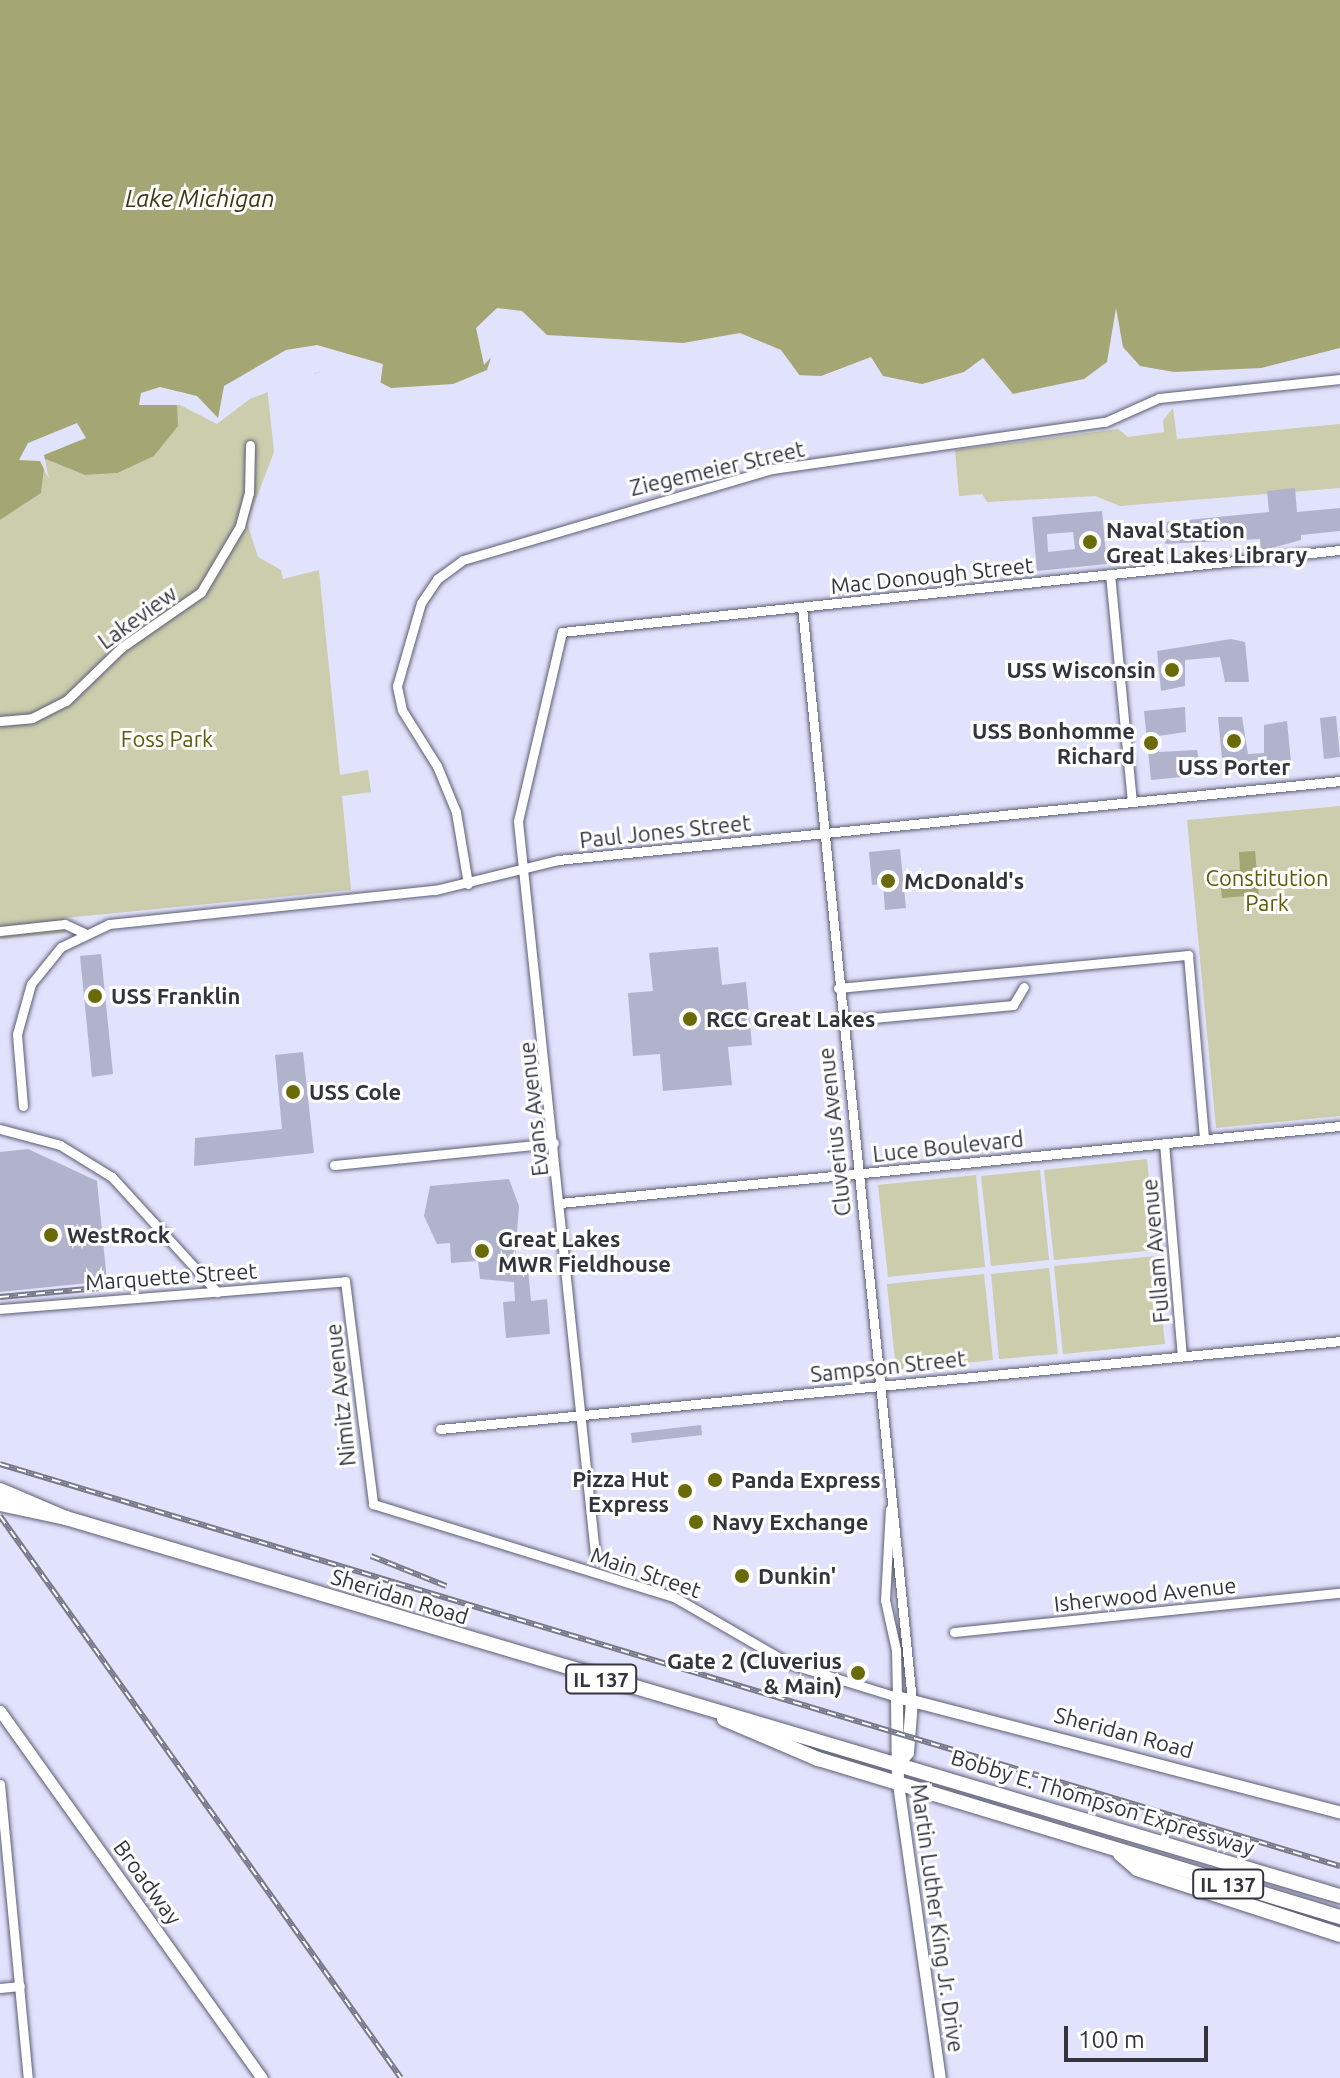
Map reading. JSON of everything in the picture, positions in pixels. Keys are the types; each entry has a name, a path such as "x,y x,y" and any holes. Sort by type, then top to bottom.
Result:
{"highway":[{"name":"Sheridan Road","path":"0,1490 66,1518"},
{"name":"Sheridan Road","path":"0,1504 66,1518 721,1717 755,1721 899,1764"},
{"name":"Sheridan Road","path":"721,1717 750,1735 898,1784"},
{"name":"Bobby E. Thompson Expressway","path":"899,1764 1340,1896"},
{"name":"Bobby E. Thompson Expressway","path":"898,1784 1340,1917"},
{"path":"1116,1851 1137,1869 1340,1935"}],"main road":[{"name":"Sheridan Road","path":"897,1697 1340,1812"},
{"name":"Martin Luther King Jr. Drive","path":"897,1697 898,1784"},
{"name":"Martin Luther King Jr. Drive","path":"899,1764 908,1753 912,1701"}],"street":[{"name":"Ziegemeier Street","path":"468,884 456,812 437,766 402,710 397,686 421,603 437,579 463,560 773,469 1105,422 1159,398 1340,379"},
{"name":"Lakeview","path":"0,721 32,718 66,701 122,647 201,592 240,526 249,493 250,445"},
{"name":"Mac Donough Street","path":"554,664 562,632 1340,550"},
{"path":"1110,574 1132,802"},
{"name":"Cluverius Avenue","path":"802,607 855,1174 912,1701"},
{"name":"Evans Avenue","path":"554,664 518,821 526,868 595,1554"},
{"name":"Paul Jones Street","path":"0,931 65,924 84,933 119,922 468,884 526,868 824,833 1340,781"},
{"path":"23,1106 17,1034 23,1000 51,956 84,933"},
{"path":"838,988 1188,955 1204,1139"},
{"path":"841,1021 1013,1005 1024,987"},
{"path":"1340,1126 1340,1135"},
{"name":"Luce Boulevard","path":"560,1203 1340,1126"},
{"path":"0,1129 60,1145 112,1177 217,1292"},
{"path":"334,1165 554,1143"},
{"name":"Fullam Avenue","path":"1164,1143 1182,1356"},
{"name":"Marquette Street","path":"0,1309 345,1281"},
{"name":"Nimitz Avenue","path":"345,1281 373,1504"},
{"name":"Sampson Street","path":"440,1429 1340,1341"},
{"name":"Main Street","path":"373,1504 674,1597 790,1664 897,1697"},
{"name":"Cluverius Avenue","path":"890,1509 885,1600 895,1639 897,1697"},
{"name":"Isherwood Avenue","path":"954,1632 1340,1593"},
{"name":"Broadway","path":"1,1715 262,2078"},
{"path":"0,1784 3,1842 28,2078"},
{"name":"Martin Luther King Jr. Drive","path":"898,1784 940,2078"},
{"path":"0,1988 20,1986"}],"green space":[{"name":"Foss Park","path":"267,386 274,452 247,523 258,557 281,570 283,579 319,570 340,775 368,770 371,792 342,796 351,890 64,918 65,933 0,939 0,520 41,493 44,459 85,475 119,473 154,456 177,426 177,401"},
{"path":"1173,408 1177,439 1340,424 1340,488 1120,506 1095,496 987,502 982,494 959,496 955,450 1118,429 1128,437 1164,432 1163,420"},
{"name":"Constitution Park","path":"1340,806 1340,1116 1216,1128 1187,820"},
{"path":"1147,1159 1156,1250 1054,1260 1044,1170"},
{"path":"1040,1170 1049,1260 991,1266 981,1176"},
{"path":"976,1175 985,1267 888,1277 878,1185"},
{"path":"1156,1256 1165,1344 1063,1354 1054,1266"},
{"path":"1049,1268 1058,1354 999,1359 991,1274"},
{"path":"984,1274 993,1360 896,1370 887,1284"}],"water":[{"name":"Lake Michigan","path":"0,0 1340,0 1340,348 1261,368 1174,372 1140,366 1123,347 1116,308 1107,362 1084,379 1013,394 983,358 964,372 922,384 883,376 871,357 821,376 796,375 745,341 689,348 526,338 494,348 487,370 453,384 391,388 349,366 276,382 216,420 177,402 178,426 154,456 118,473 85,475 45,459 41,493 0,520"},
{"path":"1255,851 1259,895 1222,898 1219,871 1240,870 1239,852"}],"pier":[{"path":"497,308 522,311 547,335 683,343 740,333 781,350 803,380 744,345 688,352 526,342 497,351 484,365 476,328"},
{"path":"317,345 383,364 380,386 349,370 316,373 250,399 217,424 180,405 139,405 141,393 160,387 197,396 218,418 224,386 286,350"},
{"path":"77,423 86,438 44,455 49,479 40,461 19,460 28,443"}],"building":[{"path":"1295,488 1297,512 1340,508 1340,531 1301,535 1301,540 1261,551 1260,539 1165,544 1167,522 1269,512 1267,491"},
{"name":"Naval Station Great Lakes Library","path":"1102,511 1107,564 1037,571 1032,517","holes":["1073,532 1075,549 1048,552 1047,534"]},
{"name":"USS Wisconsin","path":"1231,639 1245,642 1249,682 1225,682 1220,657 1185,660 1185,686 1161,691 1157,651"},
{"name":"USS Bonhomme Richard","path":"1185,707 1186,732 1158,736 1159,752 1197,750 1202,775 1151,780 1144,711"},
{"path":"1336,716 1340,757 1324,759 1320,718"},
{"name":"USS Porter","path":"1218,717 1242,717 1248,754 1264,753 1264,725 1287,721 1291,762 1223,769"},
{"name":"McDonald's","path":"900,849 906,908 885,910 883,884 872,885 869,852"},
{"name":"RCC Great Lakes","path":"718,947 722,985 746,982 752,1045 728,1047 732,1085 663,1091 660,1054 633,1056 628,993 653,991 649,953"},
{"name":"USS Franklin","path":"101,954 113,1074 92,1077 80,956"},
{"name":"USS Cole","path":"303,1052 314,1153 194,1166 195,1138 282,1129 275,1055"},
{"name":"WestRock","path":"28,1149 97,1181 107,1281 0,1292 0,1152"},
{"name":"Great Lakes MWR Fieldhouse","path":"509,1179 519,1206 515,1259 528,1269 531,1301 547,1299 550,1334 506,1338 503,1302 515,1301 514,1282 480,1279 478,1261 451,1263 450,1243 437,1244 424,1216 430,1186"},
{"path":"701,1425 702,1435 632,1443 631,1433"}],"railway":[{"path":"0,1297 110,1287"},
{"path":"0,1464 1340,1866"},
{"path":"0,1516 401,2078"},
{"path":"371,1556 446,1586"}],"place":[{"name":"Naval Station Great Lakes Library","path":"1090,542"},
{"name":"USS Wisconsin","path":"1172,670"},
{"name":"USS Porter","path":"1234,741"},
{"name":"USS Bonhomme Richard","path":"1151,743"},
{"name":"McDonald's","path":"888,881"},
{"name":"USS Franklin","path":"95,996"},
{"name":"RCC Great Lakes","path":"690,1019"},
{"name":"USS Cole","path":"293,1092"},
{"name":"WestRock","path":"51,1235"},
{"name":"Great Lakes MWR Fieldhouse","path":"482,1251"},
{"name":"Panda Express","path":"715,1480"},
{"name":"Pizza Hut Express","path":"685,1491"},
{"name":"Navy Exchange","path":"696,1522"},
{"name":"Dunkin'","path":"742,1576"},
{"name":"Gate 2 (Cluverius & Main)","path":"858,1673"}]}
